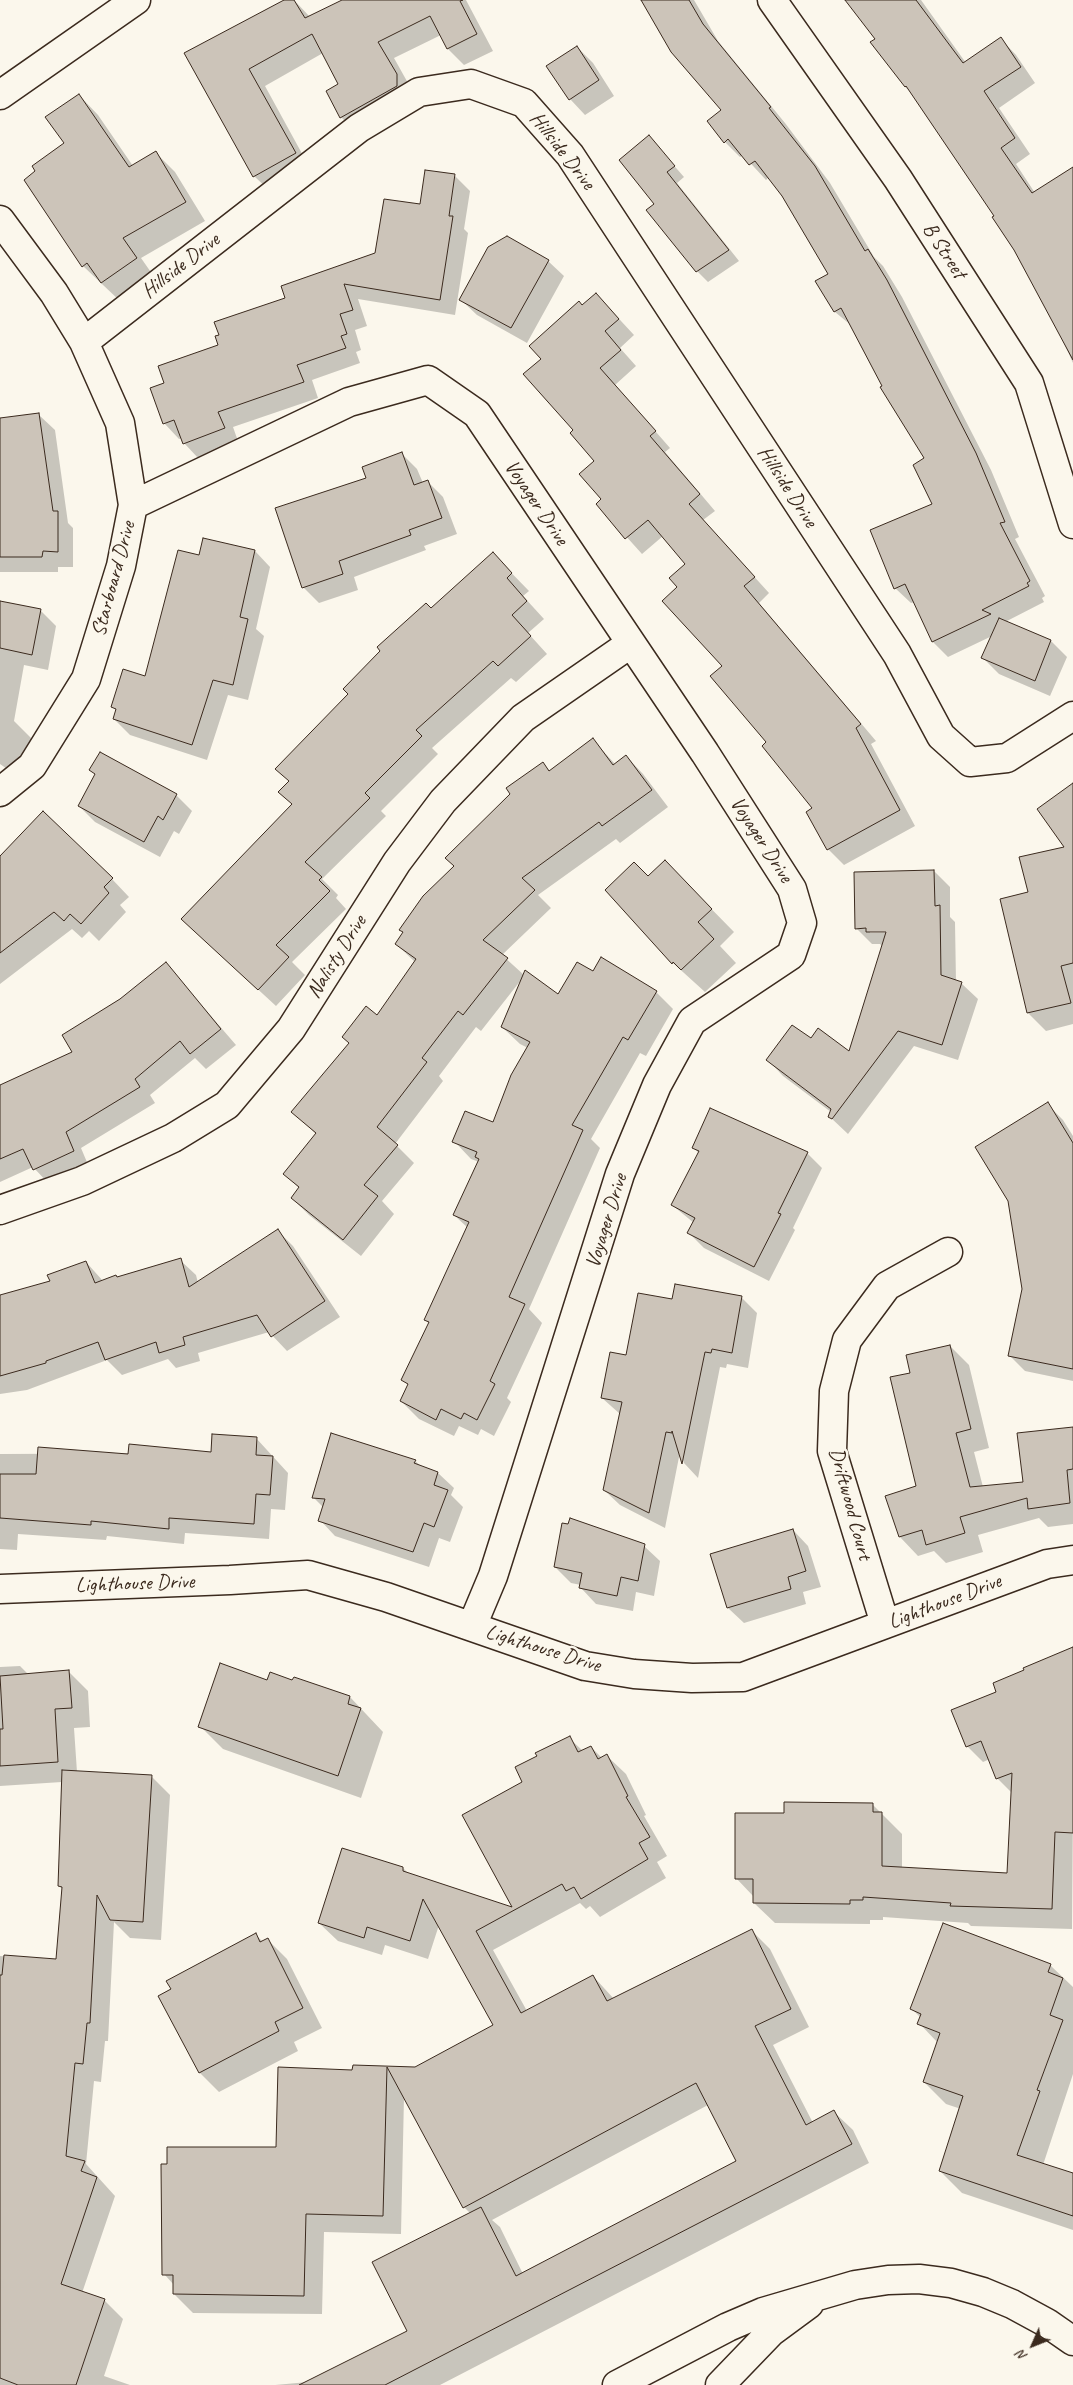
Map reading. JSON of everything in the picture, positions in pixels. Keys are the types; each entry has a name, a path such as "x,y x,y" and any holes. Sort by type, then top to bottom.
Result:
{"main road":[{"path":"0,95 136,0"},
{"name":"B Street","path":"772,0 898,179 1029,383 1073,524"},
{"name":"Hillside Drive","path":"84,342 359,128 419,92 471,84 524,103 576,163 897,654 940,736 970,762 1007,758 1073,716"},
{"path":"0,220 54,293 84,342"},
{"name":"Starboard Drive","path":"0,792 32,766 86,679 120,566 133,506 120,423 84,342"},
{"name":"Voyager Drive","path":"133,506 349,402 428,380 477,414 630,644 706,753 792,889 802,922 791,955 692,1021 657,1085 620,1174 496,1566 472,1626"},
{"name":"Nalisty Drive","path":"0,1210 98,1173 174,1138 227,1104 291,1029 397,862 443,801 523,718 630,644"},
{"name":"Driftwood Court","path":"885,1624 832,1451 834,1391 847,1340 887,1286 948,1252"},
{"name":"Lighthouse Drive","path":"0,1589 308,1575 386,1596 585,1666 634,1674 692,1678 743,1677 1047,1564 1073,1560"},
{"path":"617,2385 754,2316 790,2302 855,2285 880,2281 919,2279 951,2283 1073,2323"},
{"path":"720,2385 771,2332 825,2294"},
{"path":"1012,2304 1073,2340"}],"building":[{"path":"284,0 294,0 305,18 342,0 463,0 460,1 477,34 447,49 430,16 378,42 397,74 397,86 340,118 326,91 338,84 312,34 249,69 296,153 253,177 184,53"},
{"path":"641,0 689,0 703,24 771,107 769,108 815,166 865,251 868,249 887,280 976,453 1005,522 1000,523 1030,581 1027,583 1029,586 982,610 991,614 932,642 905,584 894,589 870,530 932,504 913,465 924,458 880,387 882,386 841,308 834,312 815,281 828,274 782,196 755,161 749,165 728,139 724,143 707,121 721,110 671,52"},
{"path":"845,0 916,0 963,63 1001,37 1021,67 984,91 1015,138 1001,148 1032,193 1073,167 1073,360 1014,250 992,217 994,216 906,86 870,42 875,39"},
{"path":"577,46 599,80 569,100 546,66"},
{"path":"79,94 129,167 156,151 186,202 123,238 137,258 101,283 87,263 82,267 24,180 35,171 32,166 64,143 45,117"},
{"path":"649,135 675,166 667,172 729,250 696,272 646,210 654,204 619,160"},
{"path":"425,170 455,174 449,216 453,216 440,300 344,284 353,310 340,314 347,334 341,336 346,348 297,365 304,382 218,412 225,428 183,444 174,420 163,424 150,388 164,383 158,366 218,345 215,336 219,335 214,322 285,298 281,286 375,253 384,199 420,204"},
{"path":"507,236 549,260 511,328 459,300 488,247"},
{"path":"596,293 619,319 605,331 621,350 600,368 656,431 650,436 700,494 689,504 755,577 744,586 861,724 856,728 900,810 827,850 806,812 812,808 762,746 766,742 710,676 722,666 662,601 677,587 669,578 685,564 648,520 625,539 596,504 601,499 579,474 594,461 570,433 573,430 523,374 541,359 529,346 579,301 582,305"},
{"path":"39,413 53,511 58,511 58,552 43,551 42,557 0,557 0,418"},
{"path":"402,452 414,485 428,480 442,518 409,530 411,535 339,561 343,574 302,588 275,508 366,478 362,467"},
{"path":"203,538 255,550 240,617 248,619 233,685 213,680 192,745 113,719 116,709 111,707 123,669 145,676 178,550 199,555"},
{"path":"493,552 512,573 507,578 527,601 512,615 531,636 498,666 493,661 416,730 422,736 365,793 370,798 305,862 322,877 319,880 330,891 276,945 289,957 258,990 181,919 292,804 278,792 289,781 275,769 348,694 343,689 380,651 377,647 426,603 431,608"},
{"path":"0,601 41,609 32,655 0,648"},
{"path":"999,618 1051,640 1035,681 981,658"},
{"path":"593,738 613,765 626,755 652,790 602,826 599,822 522,878 535,890 483,940 508,958 463,1015 458,1011 422,1058 427,1062 377,1127 398,1145 364,1185 378,1196 343,1240 291,1198 299,1187 283,1174 316,1133 291,1112 349,1043 342,1037 366,1006 377,1015 416,959 395,944 403,932 399,930 423,896 454,866 445,858 510,794 506,788 543,762 549,771"},
{"path":"100,752 177,794 163,820 158,816 144,842 78,806 95,774 89,770"},
{"path":"1073,783 1073,963 1061,966 1071,1003 1027,1013 1000,899 1028,892 1019,857 1064,847 1037,809"},
{"path":"43,811 113,878 104,887 109,893 81,924 70,914 64,921 54,912 0,953 0,856"},
{"path":"665,860 712,909 698,922 714,939 681,970 673,962 672,964 605,890 634,862 648,876"},
{"path":"934,870 935,906 940,905 941,975 962,982 942,1045 898,1031 832,1119 828,1117 831,1109 766,1060 792,1025 811,1038 818,1028 849,1051 886,932 866,932 866,928 855,929 854,872"},
{"path":"601,957 657,991 628,1040 623,1037 572,1125 583,1130 509,1297 525,1304 490,1381 495,1384 477,1420 464,1413 461,1419 441,1409 436,1420 400,1401 408,1384 401,1380 429,1322 424,1320 469,1222 453,1215 479,1159 475,1157 477,1152 452,1142 465,1111 493,1122 511,1075 530,1042 501,1027 525,970 558,994 577,962 593,971"},
{"path":"166,962 221,1029 190,1054 180,1041 135,1079 140,1087 66,1132 74,1151 33,1170 23,1149 0,1159 0,1085 72,1052 62,1035 120,999"},
{"path":"1048,1102 1073,1143 1073,1369 1008,1356 1022,1289 1008,1201 975,1147"},
{"path":"710,1108 808,1152 778,1213 781,1214 754,1267 687,1233 695,1218 671,1205 699,1151 692,1148"},
{"path":"278,1229 325,1301 271,1337 257,1315 183,1337 185,1345 159,1353 156,1342 105,1360 98,1342 46,1361 46,1363 0,1376 0,1295 50,1281 47,1275 86,1261 95,1283 116,1275 117,1277 181,1258 189,1287"},
{"path":"675,1284 742,1296 732,1353 712,1349 711,1353 705,1352 682,1464 672,1431 672,1433 666,1432 649,1513 603,1490 622,1402 601,1398 610,1352 626,1355 638,1293 672,1299"},
{"path":"950,1345 971,1429 956,1433 970,1487 1023,1482 1017,1433 1073,1427 1073,1469 1067,1470 1070,1503 1028,1509 1027,1498 960,1517 965,1533 926,1545 922,1530 899,1537 885,1496 916,1486 890,1377 910,1373 906,1355"},
{"path":"331,1433 416,1460 414,1463 438,1472 434,1485 448,1490 434,1527 424,1523 413,1552 318,1521 325,1499 312,1498"},
{"path":"212,1434 257,1437 256,1455 273,1456 270,1495 256,1494 254,1524 169,1518 169,1529 91,1521 91,1525 0,1518 0,1474 36,1474 38,1447 128,1454 129,1444 211,1452"},
{"path":"570,1518 645,1544 638,1581 621,1577 617,1596 579,1588 582,1573 554,1567 562,1523 568,1524"},
{"path":"793,1529 806,1571 788,1577 791,1589 727,1608 710,1554"},
{"path":"1073,1647 1073,1833 1055,1832 1052,1909 950,1906 951,1903 863,1897 863,1900 850,1900 850,1904 753,1903 753,1879 735,1879 735,1813 784,1813 784,1802 873,1803 873,1812 882,1812 882,1866 1007,1873 1012,1773 996,1779 981,1741 966,1747 951,1710 996,1692 993,1683"},
{"path":"220,1663 267,1680 270,1672 292,1680 294,1677 350,1696 348,1704 361,1708 338,1776 198,1727"},
{"path":"69,1670 72,1708 55,1709 58,1762 0,1766 0,1729 3,1729 0,1676"},
{"path":"570,1736 578,1752 591,1746 598,1759 607,1754 628,1796 626,1797 650,1837 639,1843 648,1859 581,1899 574,1887 566,1891 562,1884 476,1931 521,2013 593,1975 607,2001 752,1929 791,2009 755,2026 806,2125 834,2110 852,2144 385,2385 299,2385 407,2331 372,2262 481,2207 516,2276 736,2161 696,2083 463,2208 387,2067 383,2216 306,2214 304,2296 173,2294 173,2275 162,2275 161,2164 167,2164 167,2147 276,2147 278,2067 352,2070 353,2065 415,2067 493,2025 423,1899 410,1941 367,1927 364,1938 318,1923 342,1848 403,1867 403,1871 512,1907 462,1815 522,1782 515,1767 537,1756 535,1753"},
{"path":"62,1770 152,1775 143,1922 110,1920 97,1895 90,2023 87,2023 83,2064 75,2063 66,2156 85,2161 81,2171 97,2177 61,2284 105,2299 76,2385 18,2385 0,2378 0,1975 2,1975 4,1955 56,1959 62,1887 58,1886"},
{"path":"943,1923 1051,1964 1048,1972 1063,1978 1050,2015 1063,2020 1037,2090 1040,2091 1017,2155 1073,2173 1073,2216 939,2171 963,2096 923,2082 940,2033 917,2024 921,2014 910,2009"},
{"path":"256,1933 260,1942 268,1938 303,2008 275,2022 279,2031 199,2073 158,1996 171,1989 166,1981"}]}
